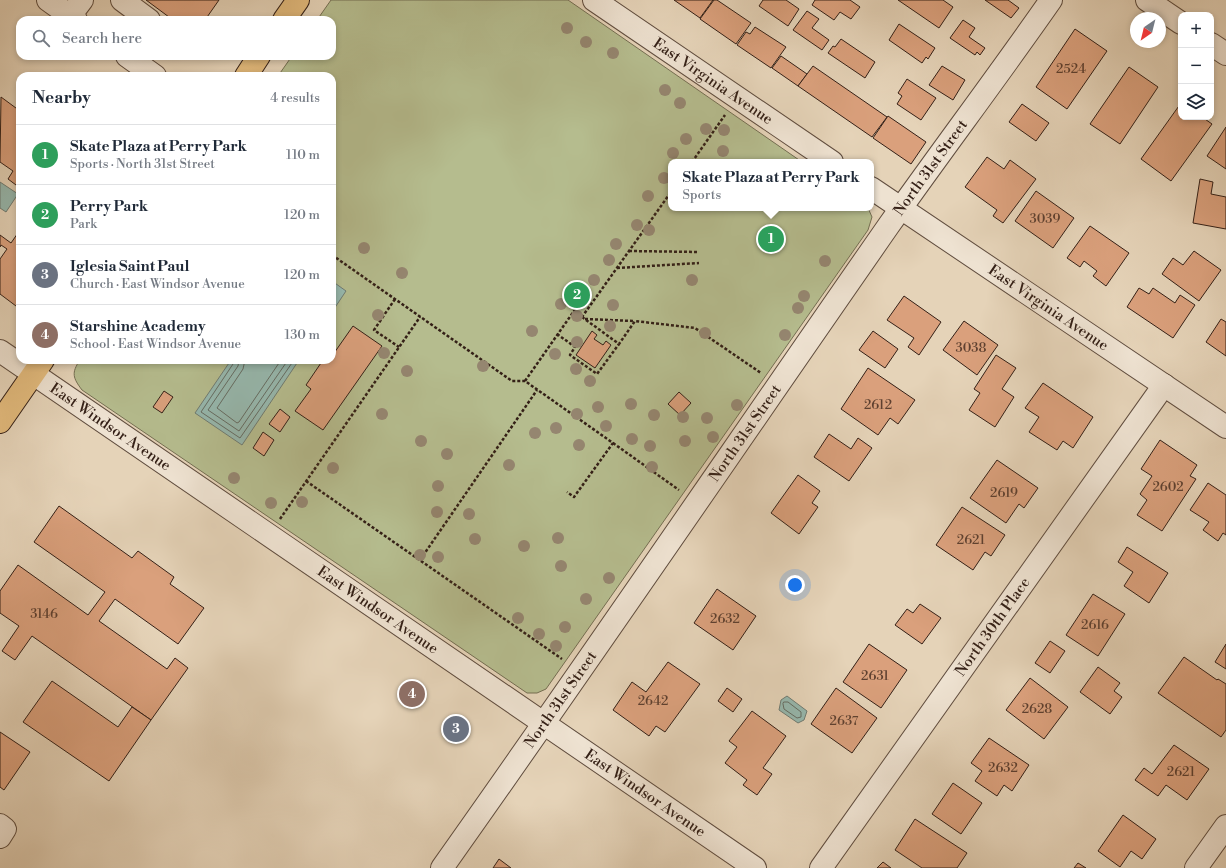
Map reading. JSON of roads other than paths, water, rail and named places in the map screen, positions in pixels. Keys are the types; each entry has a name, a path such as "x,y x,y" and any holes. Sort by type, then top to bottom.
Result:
{"main road":[{"path":"287,16 298,0"},
{"path":"249,72 256,60"},
{"path":"0,422 38,367"}],"street":[{"path":"48,0 76,12"},
{"path":"122,0 144,16"},
{"name":"East Virginia Avenue","path":"594,0 828,159"},
{"name":"North 31st Street","path":"442,868 901,208 994,82 1051,0"},
{"path":"1147,0 1178,21"},
{"path":"1214,46 1226,54"},
{"name":"East Virginia Avenue","path":"874,190 1226,427"},
{"name":"East Windsor Avenue","path":"0,351 16,358"},
{"name":"East Windsor Avenue","path":"38,367 544,723 755,868"},
{"name":"North 30th Place","path":"821,868 1164,385"},
{"path":"0,825 5,829 0,837"},
{"path":"1196,868 1226,826"}],"water":[{"path":"0,182 16,193 16,197 6,212 0,208"},
{"path":"336,284 346,291 336,306"},
{"path":"228,364 296,364 242,445 195,413"},
{"path":"787,696 807,711 804,720 798,723 779,710 781,700"}],"place":[{"name":"Skate Plaza at Perry Park","path":"771,239"},
{"name":"Perry Park","path":"577,295"},
{"name":"Starshine Academy","path":"412,694"},
{"name":"Iglesia Saint Paul","path":"456,729"}]}
